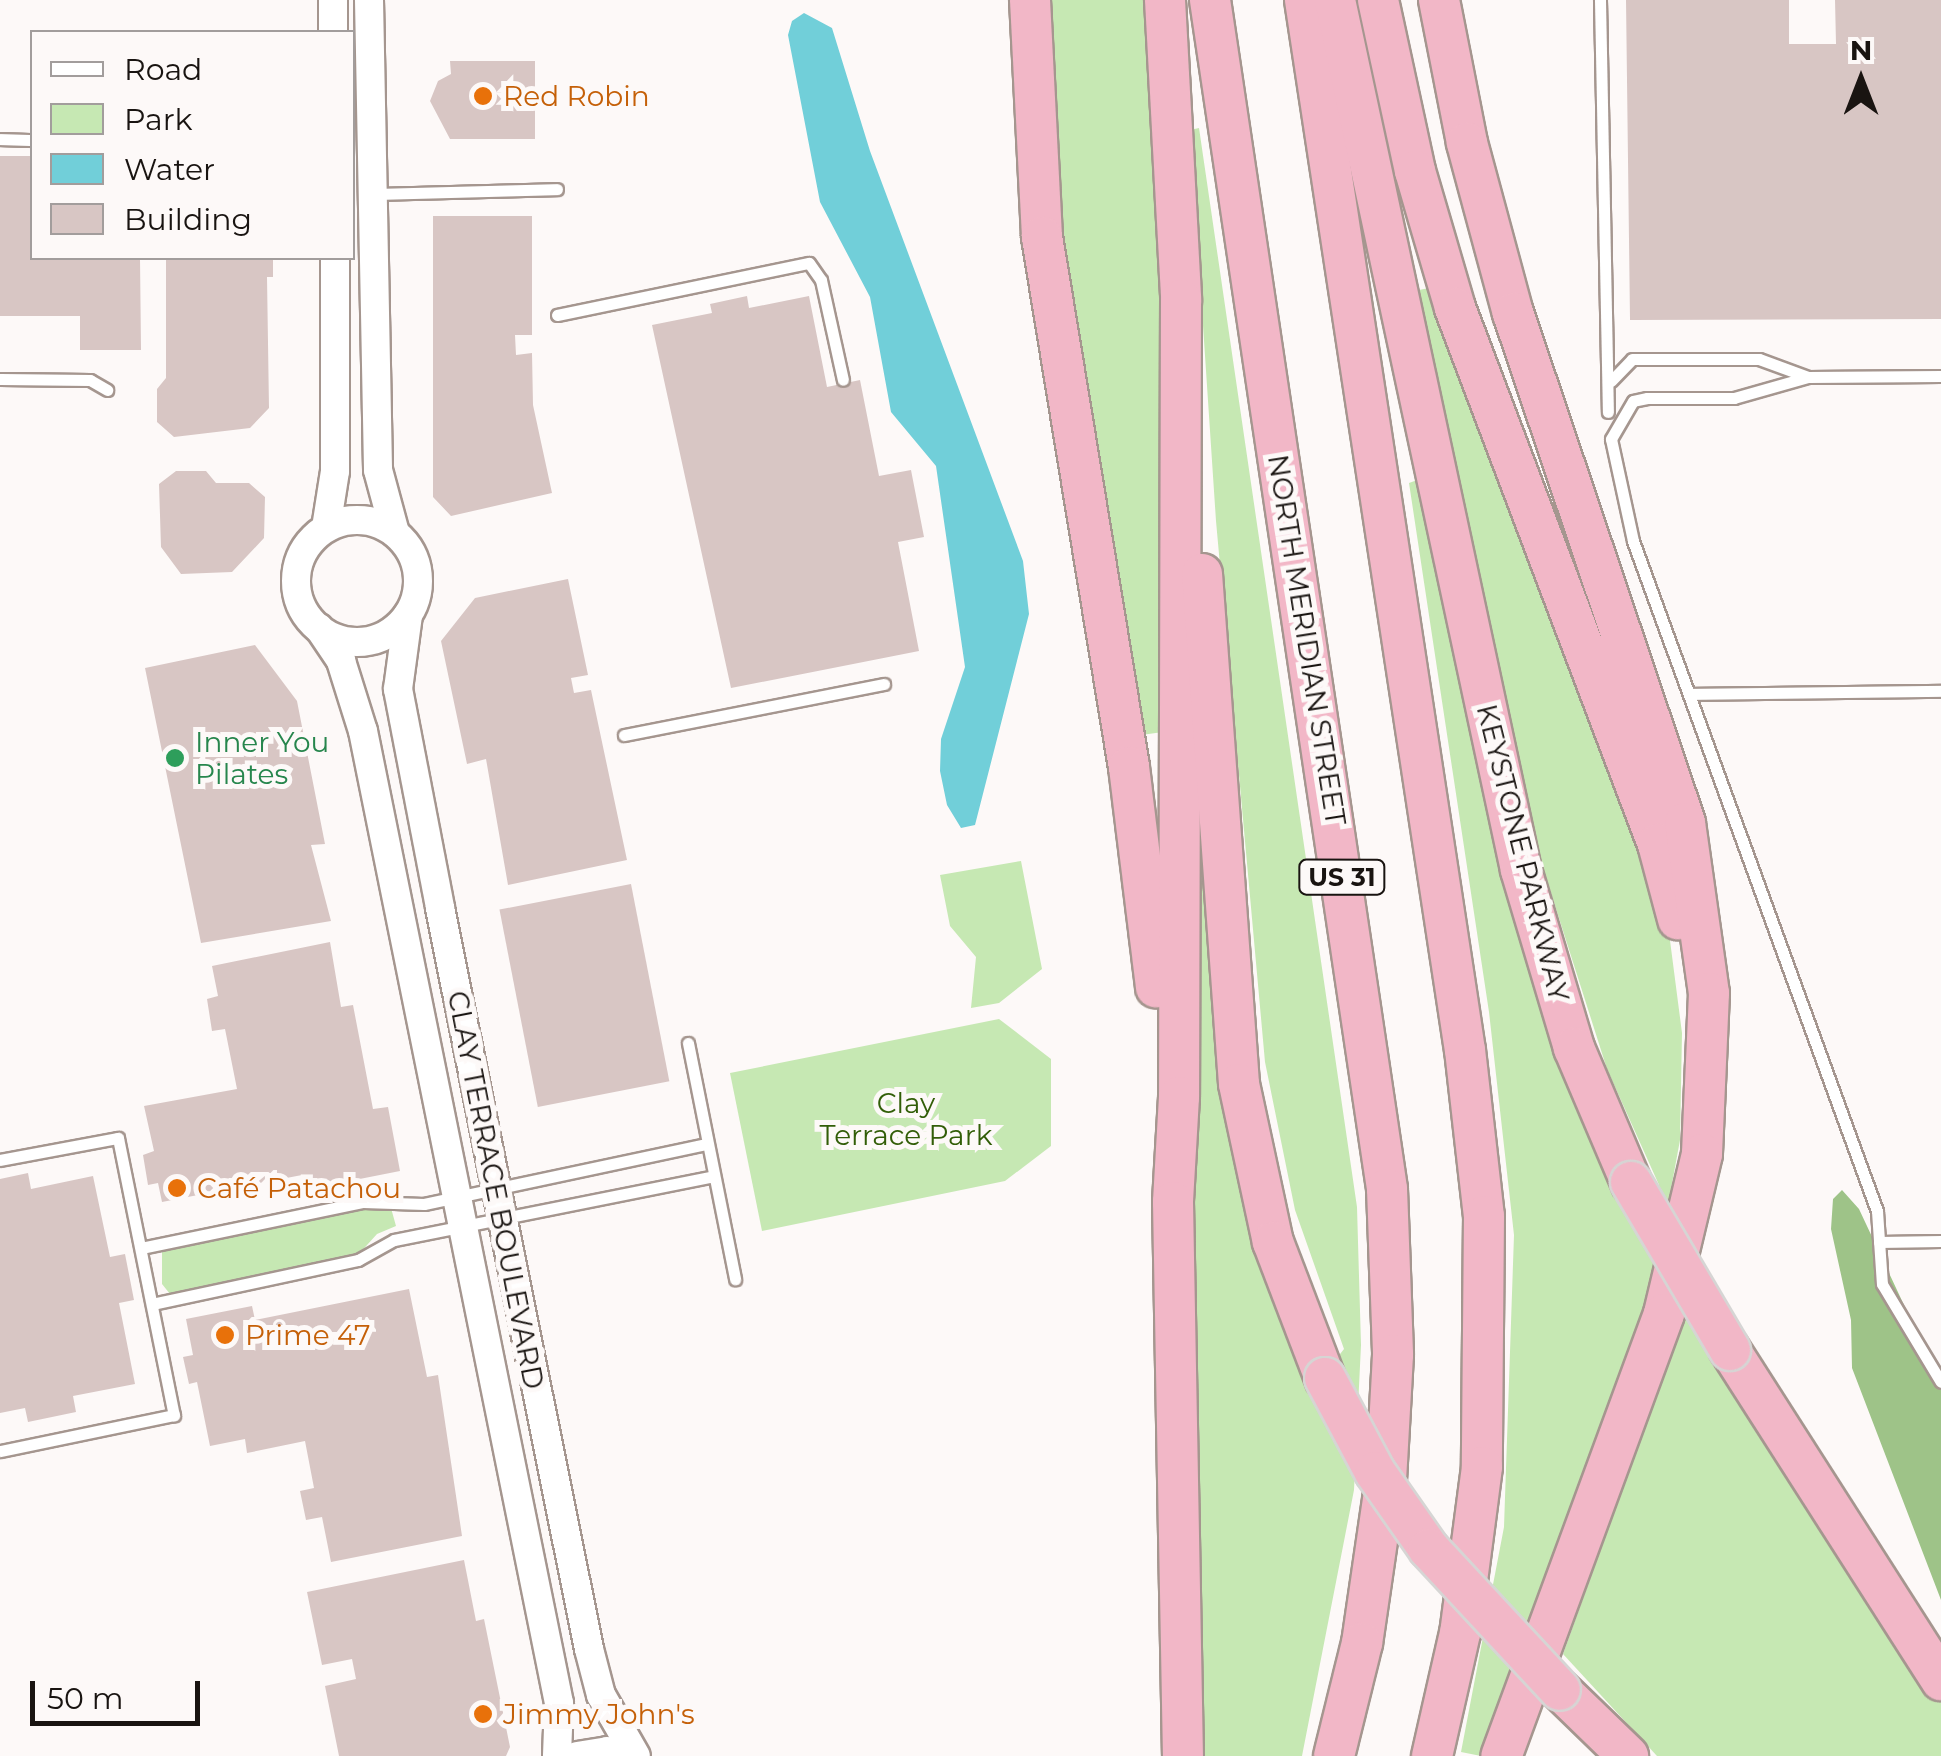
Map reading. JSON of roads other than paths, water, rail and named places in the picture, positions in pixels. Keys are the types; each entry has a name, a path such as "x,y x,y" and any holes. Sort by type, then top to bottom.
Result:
{"highway":[{"path":"1030,0 1042,237 1144,872 1173,1202"},
{"path":"1164,0 1181,300 1239,1084 1273,1242 1325,1378 1376,1472 1429,1549 1560,1690 1628,1756"},
{"name":"NORTH MERIDIAN STREET","path":"1210,0 1387,1189 1393,1354 1386,1479 1362,1643 1334,1756"},
{"path":"1306,0 1471,1092 1484,1216 1482,1468 1460,1633 1432,1756"},
{"name":"KEYSTONE PARKWAY","path":"1335,0 1534,920 1589,1089 1632,1182 1730,1350 1941,1680"},
{"path":"1378,0 1415,172 1460,325 1673,897 1695,1058 1684,1236"},
{"path":"1439,0 1489,233 1643,687 1691,851 1706,956 1710,1062 1702,1154 1684,1236 1639,1387 1502,1756"},
{"path":"1181,300 1179,1097 1173,1202 1174,1494 1183,1756"},
{"path":"1155,1756 1174,1494"}],"street":[{"path":"333,0 333,30"},
{"path":"369,0 378,470 394,533 417,571 408,615 374,640 345,640 319,628 298,597 296,571 306,546 326,528 368,521 394,533"},
{"path":"355,229 356,256 376,355"},
{"path":"326,528 336,423 335,260"},
{"name":"CLAY TERRACE BOULEVARD","path":"408,615 398,689 496,1190 589,1649 601,1695 636,1756"},
{"name":"CLAY TERRACE BOULEVARD","path":"319,628 356,698 559,1703 557,1756"},
{"path":"577,1756 607,1751 626,1756"}],"lane":[{"path":"1600,0 1608,412 1634,541 1877,1211 1882,1284 1941,1382"},
{"path":"0,139 30,140"},
{"path":"372,194 558,189"},
{"path":"557,315 809,263 821,280 843,380"},
{"path":"1608,412 1610,383 1632,359 1760,359 1808,377"},
{"path":"1612,438 1634,401 1734,398 1808,377 1941,376"},
{"path":"0,379 90,380 107,390"},
{"path":"624,735 884,684"},
{"path":"1688,694 1941,691"},
{"path":"688,1043 735,1279"},
{"path":"0,1160 118,1138 174,1415 0,1451"},
{"path":"141,1248 363,1202 457,1198 707,1144"},
{"path":"152,1304 358,1260 394,1240 713,1176"},
{"path":"1879,1242 1941,1241"}],"water":[{"path":"804,13 832,28 870,151 1023,561 1029,614 975,825 961,828 947,805 940,771 941,739 965,667 936,466 891,412 870,297 820,202 788,35 792,21"}],"place":[{"name":"Red Robin","path":"483,96"},
{"name":"Inner You Pilates","path":"175,758"},
{"name":"Café Patachou","path":"177,1188"},
{"name":"Prime 47","path":"225,1335"},
{"name":"Jimmy John's","path":"483,1714"}],"park label":[{"name":"Clay Terrace Park","path":"906,1119"}]}
